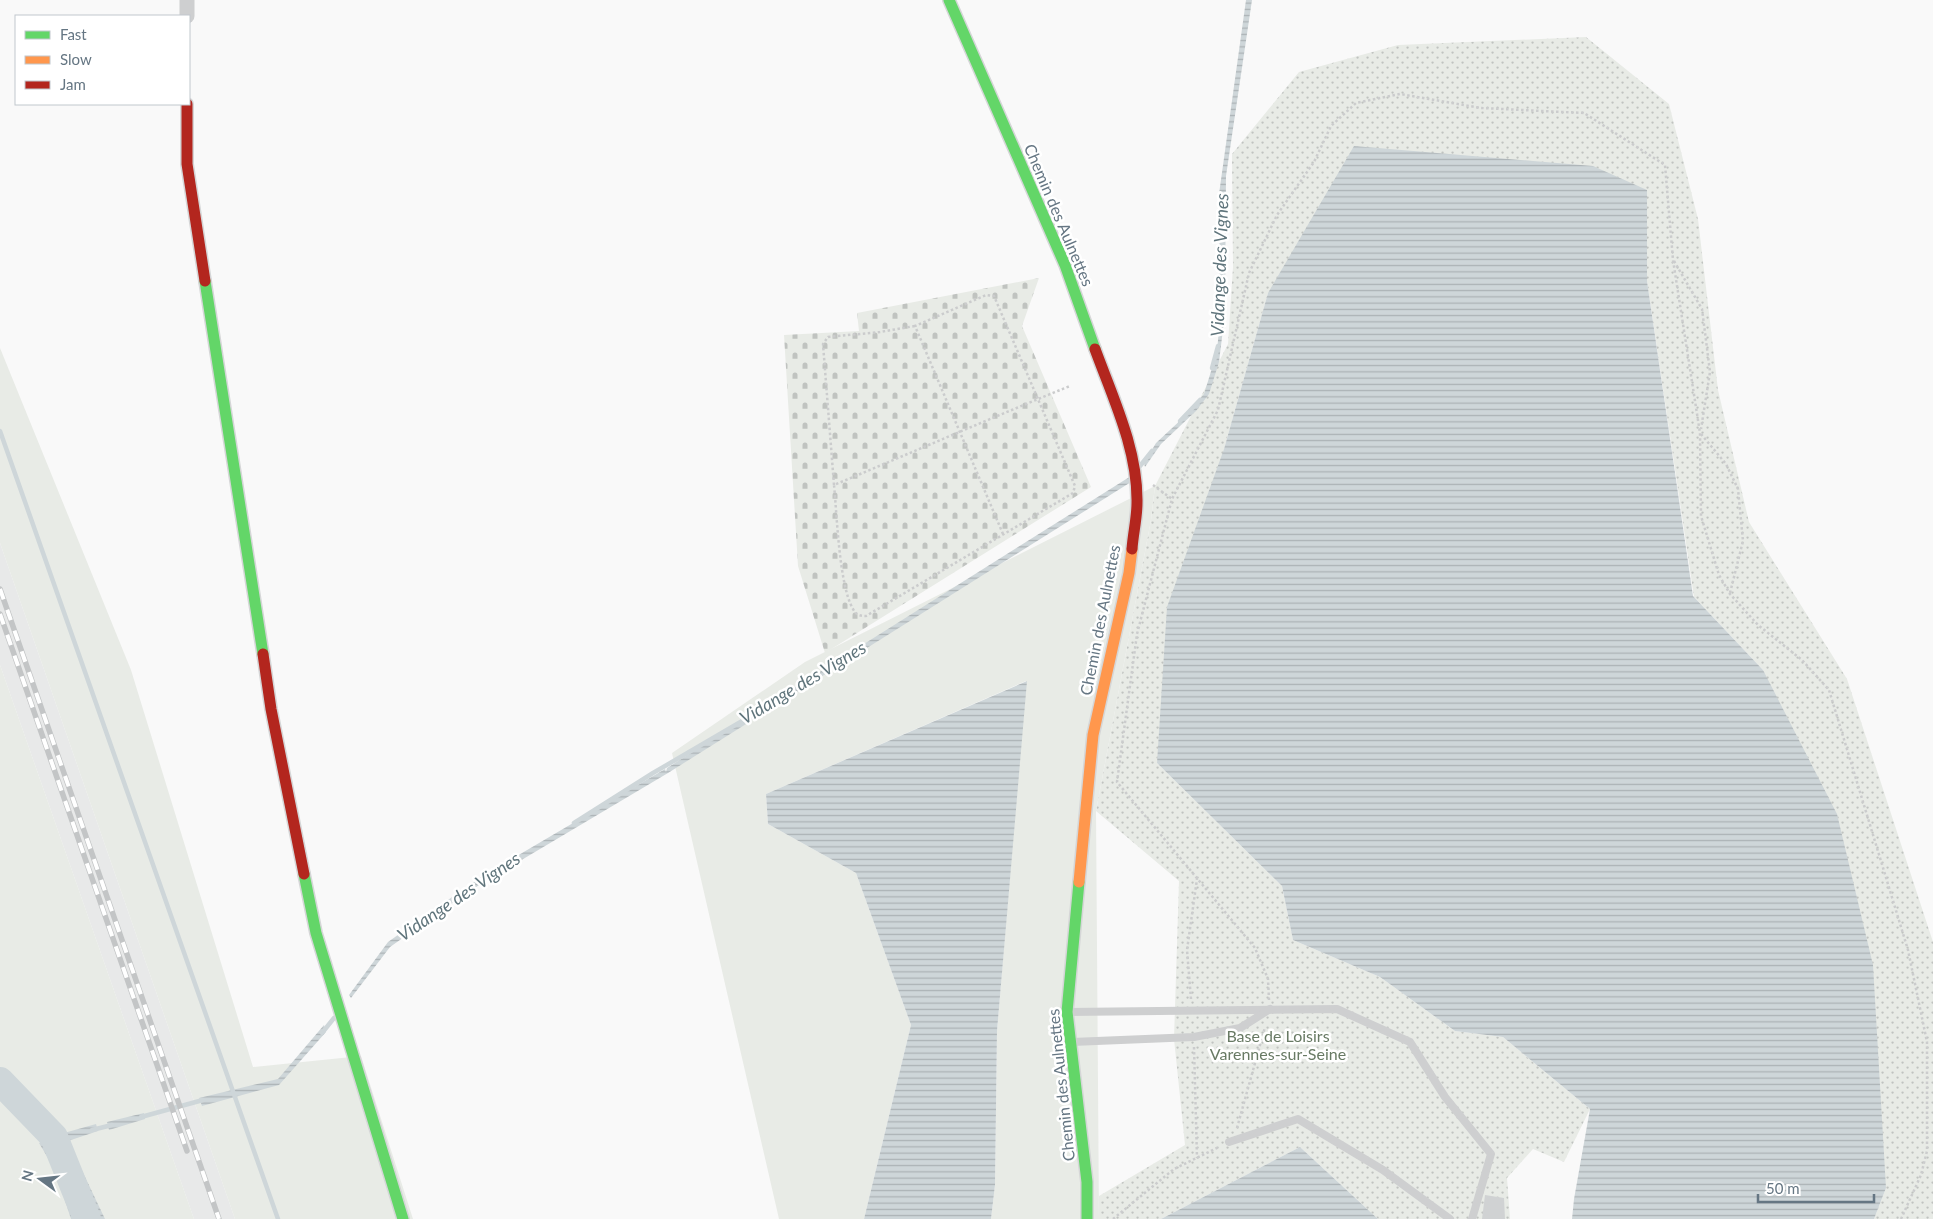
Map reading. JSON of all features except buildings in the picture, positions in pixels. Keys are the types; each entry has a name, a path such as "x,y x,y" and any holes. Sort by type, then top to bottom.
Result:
{"street":[{"path":"187,0 187,15"},
{"name":"Chemin des Aulnettes","path":"949,0 1065,265 1126,435 1134,472 1137,503 1129,573 1093,735 1067,1012 1088,1182 1087,1219"},
{"path":"187,105 187,164 271,709 312,914 403,1219"}],"lane":[{"path":"1067,1012 1270,1008 1337,1009 1410,1042 1445,1096 1492,1154 1472,1219"},
{"path":"1072,1042 1194,1037 1240,1028 1270,1008"},
{"path":"1229,1142 1298,1119 1383,1170 1450,1219"}],"path":[{"path":"1113,1219 1174,1169 1229,1142 1236,1132 1270,1008 1268,979 1255,948 1117,782 1137,634 1172,499 1218,410 1249,273 1276,215 1314,162 1331,126 1356,103 1400,94 1481,108 1584,113 1665,165 1673,260 1700,434 1701,516 1719,575 1730,594 1758,625 1802,660 1829,690 1908,950 1927,1042 1927,1151 1921,1175 1901,1219"},
{"path":"1673,260 1702,309 1710,372 1700,434"},
{"path":"986,294 994,296 1075,486 1073,493 866,616 859,615 853,609 843,574 823,344 828,337 880,332 915,326 986,294"},
{"path":"915,326 1003,534"},
{"path":"834,485 1070,386"},
{"path":"1700,434 1726,464 1738,489 1743,541 1730,594"},
{"path":"1192,1010 1188,950 1197,879"},
{"path":"1194,1037 1197,1158"}],"shaded area":[{"path":"0,543 235,1219 194,1219 0,665"}],"green space":[{"name":"Base de Loisirs Varennes-sur-Seine","path":"1586,37 1669,104 1698,219 1718,390 1749,522 1847,679 1933,942 1933,1219 1874,1219 1886,1188 1763,670 1694,597 1647,281 1646,190 1268,293 1224,449 1157,763 1282,886 1293,940 1380,977 1455,1031 1503,1037 1590,1109 1564,1162 1533,1149 1507,1178 1510,1219 1378,1219 1300,1147 1161,1219 1099,1219 1099,1196 1185,1145 1174,1039 1179,881 1096,811 1151,520 1155,486 1228,344 1233,267 1232,154 1299,72 1398,45"},
{"path":"1039,278 1022,326 1091,487 825,653 798,566 784,335 859,331 857,313"},
{"path":"0,348 131,670 253,1067 361,1056 413,1219 235,1219 0,543"},
{"path":"1155,486 1151,520 1096,811 1099,1219 991,1219 995,1185 997,1031 1026,681 766,794 768,824 856,873 911,1025 864,1219 779,1219 672,753 805,662"},
{"path":"0,665 194,1219 0,1219"}],"water":[{"path":"1246,0 1252,0 1226,176 1225,313 1219,362 1209,394 1196,411 1161,444 1145,467 1144,463 1156,443 1185,416 1204,394 1217,352 1220,316 1219,194"},
{"path":"1354,146 1593,166 1647,190 1647,281 1693,596 1763,670 1837,814 1873,965 1886,1188 1874,1219 1572,1219 1590,1109 1503,1037 1455,1031 1380,977 1293,940 1282,886 1157,763 1167,607 1224,449 1268,293"},
{"path":"1131,476 1131,482 668,773 471,890 390,947 351,998 349,995 388,942 481,877 665,769 666,772 667,768"},
{"path":"1027,681 997,1031 995,1185 991,1219 864,1219 911,1025 856,873 768,824 766,794"},
{"path":"324,1025 326,1032 279,1085 202,1106 199,1098 278,1079"},
{"path":"144,1113 145,1119 109,1130 107,1122"},
{"path":"96,1124 98,1131 68,1141 105,1219 71,1219 55,1170 39,1143 64,1133"},
{"path":"1300,1147 1378,1219 1161,1219"}],"waterway":[{"name":"Vidange des Vignes","path":"1212,368 1218,346"},
{"name":"Vidange des Vignes","path":"1180,421 1200,400"},
{"path":"0,431 278,1219"},
{"name":"Vidange des Vignes","path":"1140,466 1152,451"},
{"name":"Vidange des Vignes","path":"574,823 653,773 749,717"},
{"name":"Vidange des Vignes","path":"322,1033 334,1018"},
{"name":"Vidange des Vignes","path":"0,1081 54,1137 87,1219"},
{"name":"Vidange des Vignes","path":"141,1117 203,1100"},
{"name":"Vidange des Vignes","path":"92,1130 112,1125"}],"railway":[{"path":"0,589 219,1219"},
{"path":"0,614 187,1151"}],"traffic: fast":[{"path":"949,0 1065,265 1095,349"},
{"path":"205,281 263,654"},
{"path":"304,874 316,933 403,1219"},
{"path":"1079,882 1067,1012 1087,1182 1087,1219"}],"traffic: slow":[{"path":"1079,882 1093,735 1129,573 1132,549"}],"traffic: jam":[{"path":"187,105 187,164 205,281"},
{"path":"1095,349 1123,424 1133,463 1137,503 1132,549"},
{"path":"263,654 271,709 304,874"}]}
